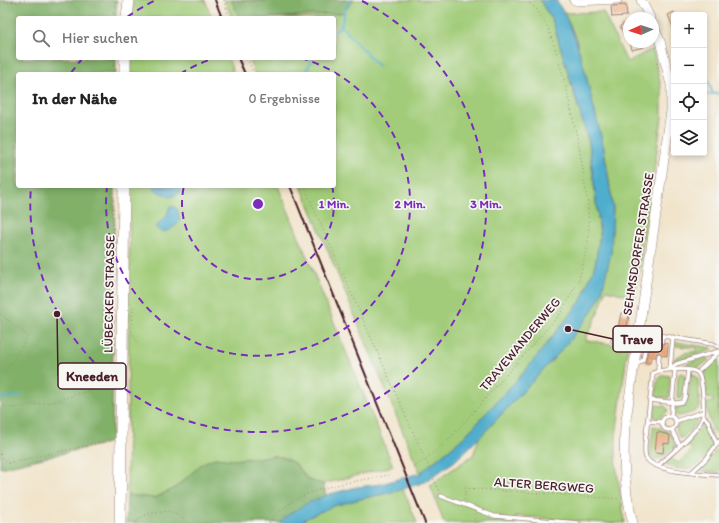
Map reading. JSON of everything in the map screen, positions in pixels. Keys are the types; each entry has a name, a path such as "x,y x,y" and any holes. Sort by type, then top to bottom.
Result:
{"main road":[{"path":"127,16 129,0"},
{"path":"641,0 647,12"},
{"name":"SEHMSDORFER STRASSE","path":"633,523 625,488 624,464 626,419 636,346 643,332 670,111 671,84 659,39"},
{"path":"125,72 126,60"},
{"name":"LÜBECKER STRASSE","path":"120,523 124,188"}],"street":[{"path":"573,0 577,2 618,0"}],"lane":[{"path":"633,367 641,363 643,360 643,332 713,344 719,347"},
{"path":"661,343 662,336"},
{"path":"670,369 673,337"},
{"path":"614,341 636,346"},
{"path":"670,369 676,364 719,352"},
{"path":"700,370 719,352"},
{"path":"658,371 660,355"},
{"path":"658,466 680,446 700,422 703,414 700,376 696,372 688,370 670,369 658,371 652,374 645,455 649,461 658,466 675,470 719,475"},
{"path":"675,370 671,416 676,421"},
{"path":"650,400 682,403 684,401 688,370"},
{"path":"676,421 703,414"},
{"path":"692,472 703,463 718,443 708,421 703,414"},
{"path":"671,416 665,417 662,422 662,427 666,430 672,430"},
{"path":"648,421 662,422"},
{"path":"672,430 676,425 676,421"},
{"path":"672,430 680,446"},
{"path":"441,496 494,516 578,523"}],"path":[{"path":"0,3 28,0"},
{"path":"113,16 116,0"},
{"path":"224,0 228,16"},
{"name":"TRAVEWANDERWEG","path":"413,468 446,444 560,314 579,280 588,244 590,226 588,206 580,151 566,86 548,28 537,10 527,0"},
{"path":"113,60 113,72"},
{"path":"248,60 253,72"},
{"path":"113,188 113,353"},
{"path":"305,188 441,496"},
{"path":"123,301 133,305 132,332 137,342"},
{"path":"0,314 28,336 16,357 0,374"},
{"path":"0,406 15,408 53,402 113,385"},
{"path":"0,454 8,463 111,440 121,435"},
{"path":"269,523 276,513 311,493 324,488 389,476"},
{"name":"ALTER BERGWEG","path":"465,505 465,488 622,500"},
{"path":"475,509 475,523"},
{"path":"136,523 140,518 148,514 168,511 180,516 189,523"}],"green space":[{"path":"0,0 117,0 116,16 16,16 16,60 116,60 116,72 16,72 16,188 115,188 112,442 0,468"},
{"path":"133,0 205,0 211,16 132,16"},
{"path":"224,0 540,0 553,22 589,143 600,234 595,265 581,301 525,371 463,438 420,473 302,188 336,188 336,72 254,72 249,60 336,60 336,16 231,16"},
{"path":"231,0 354,0 343,13 300,16 239,16"},
{"path":"603,12 627,62 653,49 662,92 662,118 635,297 606,290 597,316 585,340 628,347 616,436 616,465 625,523 605,523 515,516 517,523 444,523 430,485 473,455 479,438 559,353 611,253 613,207 604,149 576,38 564,13"},
{"path":"132,60 229,60 233,72 131,72"},
{"path":"130,188 279,188 393,466 323,484 308,480 296,464 283,457 275,456 231,460 215,458 203,463 175,488 155,498 127,495"},
{"path":"677,342 712,348 712,350 676,362 674,359 684,353 697,351 697,348 676,346 675,344"},
{"path":"709,358 709,360 699,367 684,367 688,363"},
{"path":"717,359 719,359 718,437 712,427 707,412 706,404 713,402 713,399 705,398 705,391 707,391 706,384 704,384 706,369"},
{"path":"680,373 684,374 685,378 682,398 679,399 677,398 678,376"},
{"path":"692,374 698,379 700,407 696,411 677,416 674,413 675,408 683,406 687,403"},
{"path":"663,375 670,376 669,398 656,397 657,382"},
{"path":"655,405 665,406 668,411 659,418 655,418"},
{"path":"694,417 697,417 698,419 695,425 682,438 680,438 676,429 677,426"},
{"path":"705,421 713,441 710,452 700,463 692,468 684,469 668,466 666,462 671,459 679,463 692,450 687,445"},
{"path":"653,426 670,433 673,437 675,447 662,458 656,459 650,456"},
{"path":"719,447 719,473 700,471 700,470"},
{"path":"275,456 291,461 298,467 308,480 323,484 326,495 307,504 285,518 280,523 126,523 127,495 155,498 175,488 203,463 215,458 231,460"},
{"path":"403,489 417,523 300,523 311,515 336,505"}],"water":[{"path":"540,0 556,0 564,13 575,38 584,67 604,149 613,207 611,253 601,296 586,320 559,353 479,438 455,461 425,482 394,492 333,506 305,519 300,523 280,523 288,515 306,504 326,495 357,487 381,484 420,473 463,438 525,371 581,301 595,265 600,234 589,143 553,22"},
{"path":"153,188 180,189 179,194 170,197"},
{"path":"173,206 177,209 180,220 170,230 163,232 159,231 156,228 157,225 167,216 169,208"}],"building":[{"path":"626,5 627,12 623,12 623,16 612,17 611,6"},
{"path":"671,14 671,22 668,15"},
{"path":"623,25 623,34 620,26"},
{"path":"621,313 629,315 625,338 615,337"},
{"path":"651,341 658,342 658,345 660,346 664,343 668,344 667,356 658,352 656,357 651,357 650,363 645,363 648,351 650,351"},
{"path":"657,432 670,435 669,444 664,443 663,453 655,452"}],"waterway":[{"path":"336,30 341,26 346,7 351,0"},
{"path":"341,26 378,66"},
{"path":"306,72 311,60"},
{"path":"707,78 713,94"},
{"path":"707,95 719,93"},
{"path":"0,398 21,396"}],"railway":[{"path":"215,0 221,16"},
{"path":"239,60 244,72"},
{"path":"291,188 425,523"}],"place":[{"name":"Kneeden","path":"57,314"},
{"name":"Trave","path":"568,329"}]}
